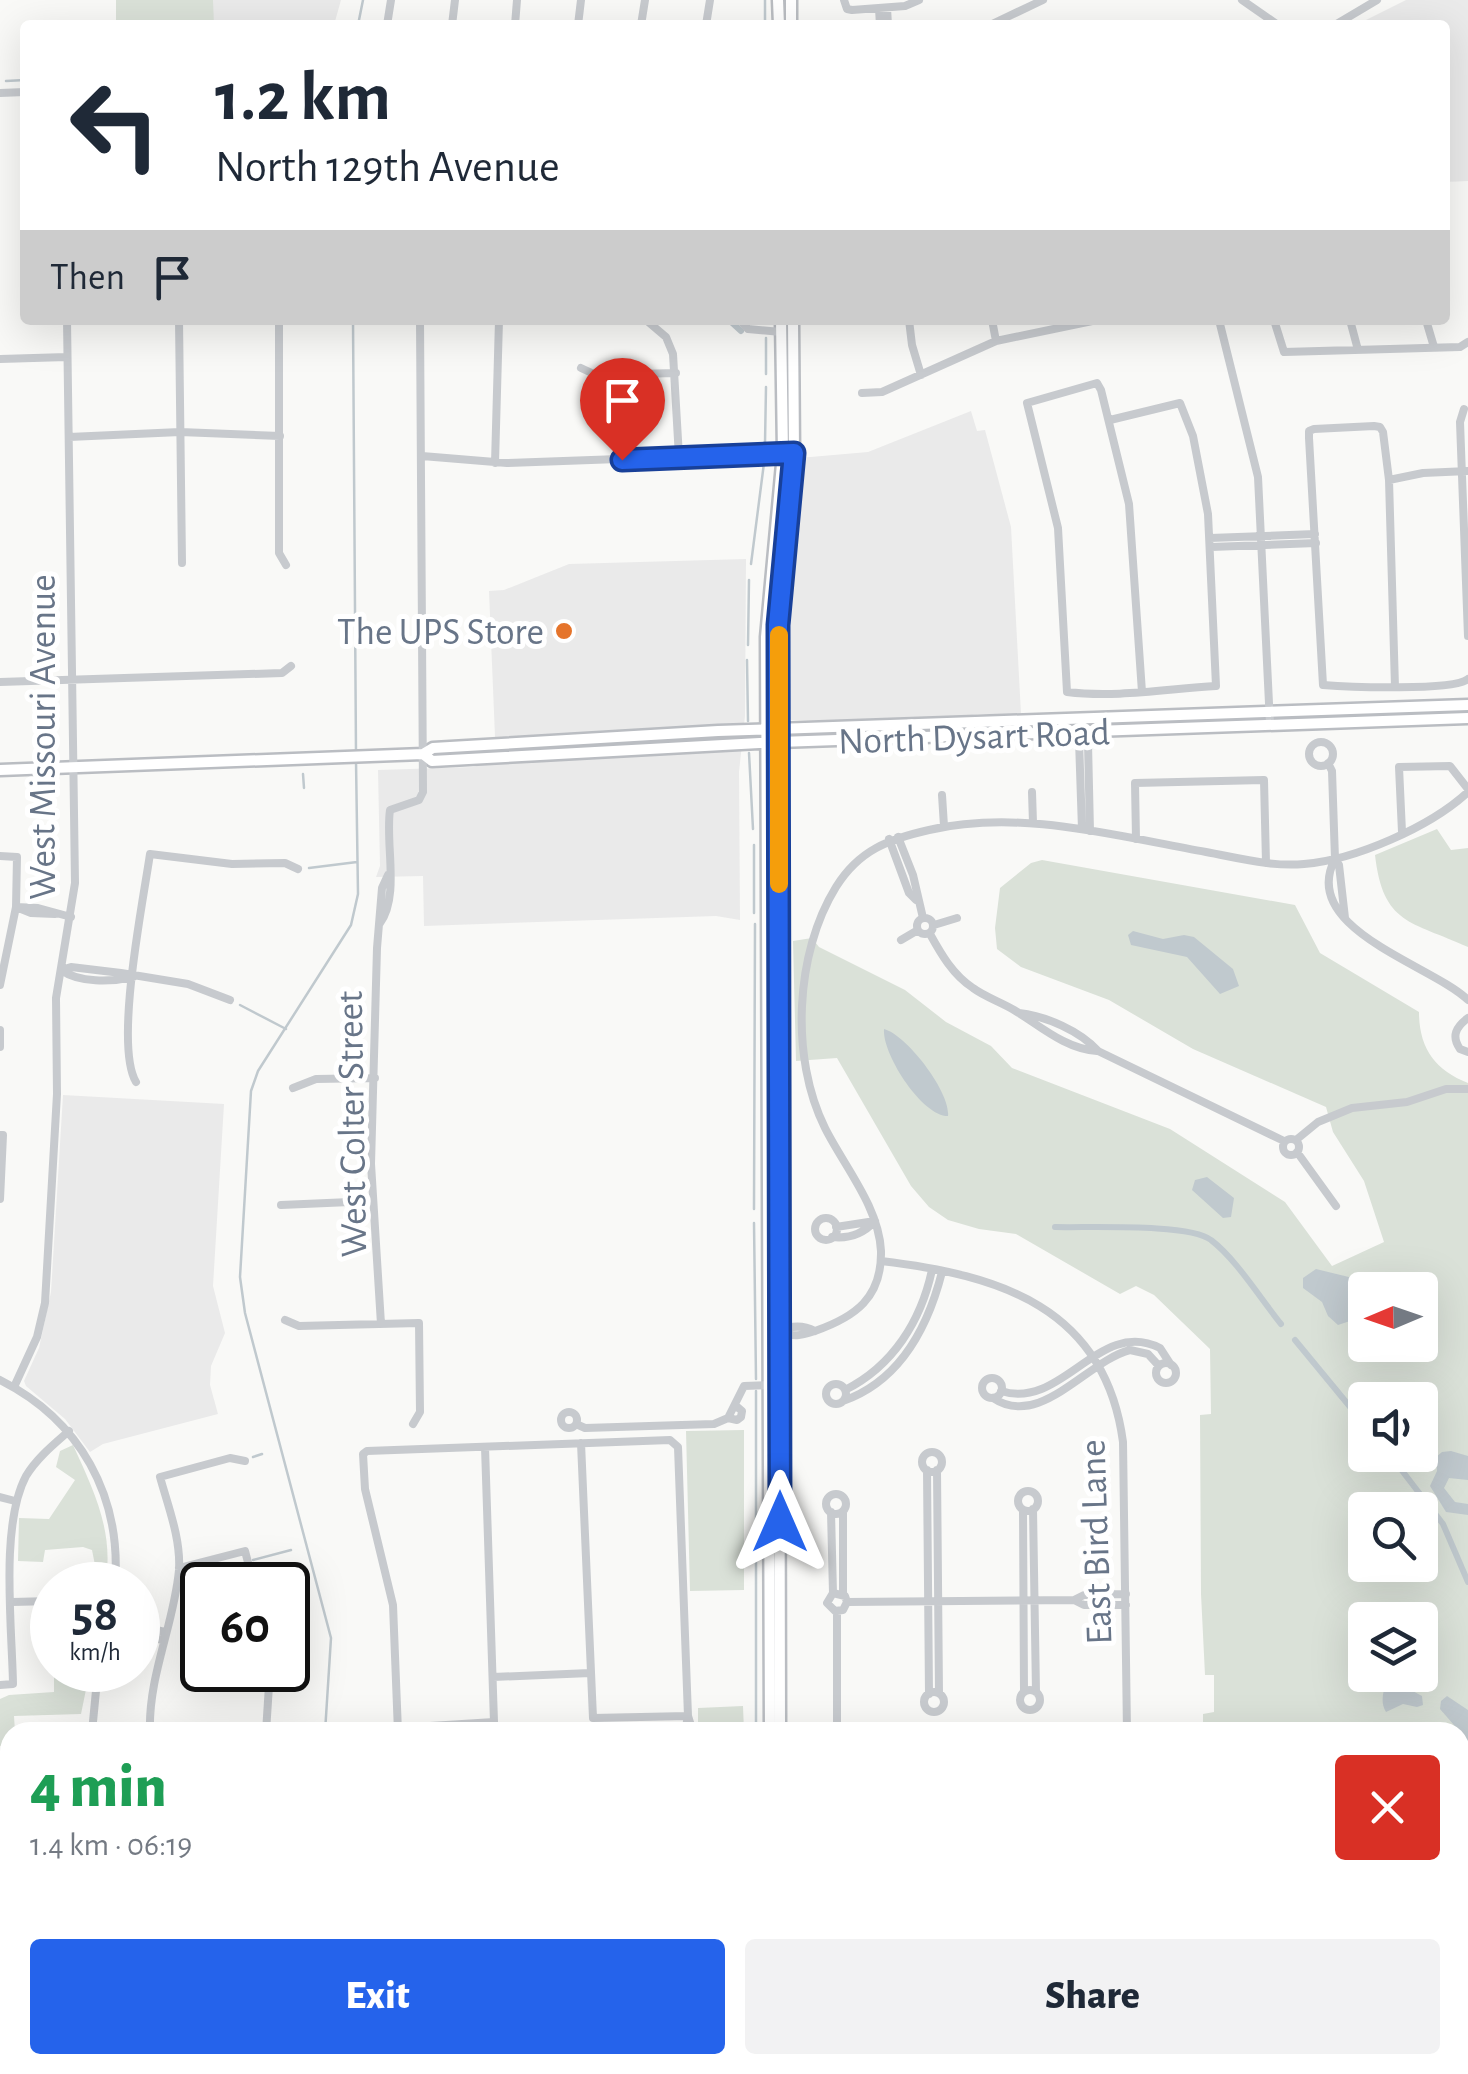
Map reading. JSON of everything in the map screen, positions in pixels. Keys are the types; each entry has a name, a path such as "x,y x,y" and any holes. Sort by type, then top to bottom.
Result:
{"main road":[{"path":"780,1722 774,1331 773,736 767,614 777,573 788,453 793,325"},
{"path":"779,328 788,453"},
{"name":"North Dysart Road","path":"0,770 423,754 433,748 597,738 1084,732 1468,705"},
{"name":"North Dysart Road","path":"423,754 432,761 773,736 1084,719 1468,718"},
{"path":"597,738 598,751"},
{"path":"770,1722 759,1385 774,1331"}],"street":[{"path":"846,4 883,9 919,0"},
{"path":"998,20 1025,3 1044,0"},
{"path":"1242,0 1271,20"},
{"path":"1343,20 1377,0"},
{"path":"881,20 883,9"},
{"path":"883,9 886,20"},
{"name":"West Missouri Avenue","path":"14,1386 37,1338 44,1302 57,1094 56,1009 75,883 67,325"},
{"path":"179,325 182,563"},
{"path":"279,325 279,553 286,565"},
{"name":"West Colter Street","path":"381,1324 373,1201 377,948 382,888 388,875 390,810 419,800 423,792 420,325"},
{"path":"495,463 498,325"},
{"path":"652,325 666,337 674,354 679,457"},
{"path":"744,325 758,331 779,328"},
{"path":"910,325 921,375"},
{"path":"993,325 996,342"},
{"path":"862,392 882,392 996,342 1066,325"},
{"path":"1220,325 1255,458 1270,718"},
{"path":"1276,325 1284,352 1460,346 1468,342"},
{"path":"1351,325 1358,350"},
{"path":"1427,325 1434,347"},
{"path":"0,359 67,357"},
{"path":"581,368 596,374 676,373"},
{"path":"1110,420 1180,403 1203,478 1211,542 1216,686 1142,692 1092,695 1067,692 1058,528 1027,403 1097,383 1110,420 1129,504 1142,692"},
{"path":"1464,409 1460,422 1465,471 1468,636"},
{"path":"1395,686 1388,480 1380,427 1309,431 1323,685 1395,686 1467,680"},
{"path":"68,437 180,432 280,436"},
{"path":"422,456 495,463 788,453"},
{"path":"1388,480 1465,471"},
{"path":"1211,542 1316,538"},
{"path":"0,682 282,673 292,666"},
{"path":"1084,719 1080,740 1086,830"},
{"path":"1328,763 1332,770 1335,859 1330,867 1332,898 1338,914 1366,939 1442,980 1468,1000"},
{"path":"774,1331 805,1326 815,1330 842,1322 860,1308 873,1290 881,1260 875,1221 816,1107 802,1007 809,950 829,900 848,870 872,848 894,838 944,826 1033,823 1266,863 1305,864 1335,859 1402,832 1446,811 1468,791 1450,766 1399,767 1402,832"},
{"path":"1136,840 1134,783 1264,780 1266,863"},
{"path":"1032,792 1033,823"},
{"path":"942,795 944,826"},
{"path":"894,838 913,875 922,918"},
{"path":"136,1082 128,1059 133,978 150,854 232,864 285,863 298,869"},
{"path":"0,856 17,857 16,907 0,985"},
{"path":"16,907 71,917"},
{"path":"922,918 928,918 944,959 971,988 1041,1029 1087,1050 1098,1051 1284,1142"},
{"path":"922,918 917,924 922,934 957,918"},
{"path":"901,940 918,930"},
{"path":"60,970 70,976 100,975 188,984 230,1000"},
{"path":"1468,1018 1455,1034 1460,1049 1468,1052"},
{"path":"0,1030 0,1047"},
{"path":"293,1088 316,1079 376,1078"},
{"path":"1296,1140 1318,1122 1346,1110 1415,1101 1450,1088 1468,1088"},
{"path":"0,1199 2,1135"},
{"path":"1284,1142 1289,1138 1296,1140"},
{"path":"1296,1140 1297,1152 1336,1206"},
{"path":"1284,1142 1284,1152 1297,1152"},
{"path":"281,1205 373,1201"},
{"path":"836,1228 827,1218 816,1225 819,1237 847,1237 867,1230 875,1221"},
{"path":"836,1228 875,1221"},
{"path":"832,1238 836,1228"},
{"name":"East Bird Lane","path":"881,1260 1002,1286 1031,1300 1075,1335 1095,1362 1113,1400 1123,1442 1127,1722"},
{"path":"845,1390 886,1360 917,1316 932,1270"},
{"path":"845,1390 834,1385 826,1395 834,1404 866,1390 894,1368 914,1344 927,1320 942,1272"},
{"path":"917,1316 927,1320"},
{"path":"284,1320 299,1326 418,1323 420,1412 413,1424"},
{"path":"1142,1346 1159,1366"},
{"path":"1001,1392 999,1382 987,1380 982,1391 1009,1405 1043,1401 1054,1388 1095,1362 1142,1346 1164,1352 1175,1374 1168,1383 1156,1376 1159,1366"},
{"path":"886,1360 894,1368"},
{"path":"1159,1366 1171,1365"},
{"path":"0,1380 38,1402 69,1431 90,1462 111,1512 117,1562"},
{"path":"576,1424 585,1428 714,1424 728,1418 741,1390 759,1385"},
{"path":"992,1398 1001,1392 1022,1394 1054,1388"},
{"path":"843,1402 845,1390"},
{"path":"1022,1394 1023,1406"},
{"path":"0,1685 13,1684 10,1528 15,1501 37,1460 69,1431"},
{"path":"398,1722 393,1605 365,1489 362,1454 676,1442 688,1722"},
{"path":"581,1443 593,1718 688,1716"},
{"path":"485,1447 494,1722"},
{"path":"150,1722 152,1689 179,1568 176,1537 160,1477 230,1458 245,1462"},
{"path":"932,1470 934,1694"},
{"path":"838,1612 843,1610 832,1553 831,1512 827,1502 836,1494 845,1500 841,1597"},
{"path":"0,1497 15,1501"},
{"path":"1028,1510 1024,1692 1020,1700 1028,1710 1039,1704 1028,1549"},
{"path":"831,1512 842,1511"},
{"path":"203,1562 246,1551 249,1562"},
{"path":"832,1553 842,1553"},
{"path":"838,1612 828,1606 828,1600 1074,1600 1084,1605 1126,1600"},
{"path":"12,1602 30,1602"},
{"path":"838,1612 839,1722"},
{"path":"160,1635 164,1636"},
{"path":"1024,1650 1035,1651"},
{"path":"493,1677 590,1673"},
{"path":"93,1722 96,1692"},
{"path":"267,1722 269,1692"},
{"path":"1024,1692 1036,1692"}],"shaded area":[{"path":"116,0 341,0 335,20 116,20"},
{"path":"116,0 213,0 214,20 116,20"},
{"path":"1406,0 1468,0 1468,181 1450,182 1450,20 1366,20"},
{"path":"971,411 977,431 985,430 1011,527 1021,714 850,722 791,720 785,714 788,691 784,639 799,458 868,452"},
{"path":"746,559 745,716 739,772 740,920 716,916 424,926 423,876 376,877 380,866 378,770 473,767 496,761 489,591 504,590 569,564"},
{"path":"1437,829 1451,850 1468,848 1468,947 1403,918 1385,895 1379,878 1375,855"},
{"path":"1042,860 1295,905 1320,953 1419,1012 1422,1036 1431,1056 1446,1071 1468,1083 1468,1722 1203,1722 1203,1714 1214,1712 1214,1675 1205,1675 1201,1594 1200,1415 1211,1414 1210,1349 1154,1295 1136,1286 1120,1294 1016,1234 948,1220 929,1207 911,1186 837,1058 796,1061 793,941 812,938 819,947 905,990 946,1022 991,1046 1012,1068 1170,1129 1285,1202 1332,1266 1384,1242 1364,1181 1333,1132 1326,1107 1193,1049 1109,1000 1021,967 997,949 995,928 1000,888 1031,863"},
{"path":"1133,931 1163,939 1194,937 1233,969 1239,986 1220,994 1187,957 1131,945 1128,935"},
{"path":"884,1029 904,1042 926,1066 942,1094 948,1116 927,1106 906,1082 890,1053"},
{"path":"63,1095 224,1104 213,1286 225,1333 211,1366 210,1385 218,1414 103,1444 90,1452 65,1419 24,1381 39,1348 51,1292"},
{"path":"1207,1177 1234,1198 1231,1217 1223,1218 1192,1190 1195,1180"},
{"path":"1316,1269 1348,1277 1348,1322 1338,1325 1328,1316 1322,1302 1303,1288 1303,1278"},
{"path":"744,1430 744,1590 690,1591 686,1431"},
{"path":"73,1445 95,1496 105,1530 107,1562 94,1562 92,1550 83,1547 45,1550 43,1562 18,1561 19,1518 49,1519 75,1480 56,1467 60,1451"},
{"path":"1442,1452 1468,1456 1468,1480 1449,1478 1444,1488 1455,1502 1468,1504 1468,1515 1446,1512 1438,1492 1430,1486"},
{"path":"86,1692 81,1714 14,1716 14,1722 0,1722 0,1699 9,1695"},
{"path":"1414,1692 1422,1696 1423,1705 1403,1704 1386,1712 1383,1693"},
{"path":"1447,1696 1468,1710 1468,1722 1451,1722 1440,1709"},
{"path":"743,1706 744,1722 698,1722 698,1708"}],"waterway":[{"path":"359,20 363,0"},
{"path":"765,0 765,20"},
{"path":"6,81 20,80"},
{"path":"353,325 356,753"},
{"path":"734,325 741,331"},
{"path":"766,338 766,374"},
{"path":"765,443 766,387"},
{"path":"751,564 764,463"},
{"path":"748,645 749,580"},
{"path":"747,660 748,721"},
{"path":"749,753 753,829"},
{"path":"326,1722 331,1638 245,1313 240,1277 251,1091 258,1071 351,925 358,894 356,761"},
{"path":"303,774 304,788"},
{"path":"754,845 754,913"},
{"path":"309,868 357,862"},
{"path":"754,1209 755,924"},
{"path":"240,1005 286,1029"},
{"path":"754,1223 756,1379"},
{"path":"1055,1227 1161,1229 1200,1235 1230,1257 1281,1324"},
{"path":"1295,1340 1348,1404"},
{"path":"756,1391 756,1722"},
{"path":"253,1457 262,1454"},
{"path":"1403,1472 1443,1524 1468,1582"},
{"path":"253,1560 291,1550"}],"slow traffic":[{"path":"779,635 779,884"}],"place":[{"name":"The UPS Store","path":"564,631"}],"route":[{"path":"622,460 794,453 778,625 780,1522"}]}
